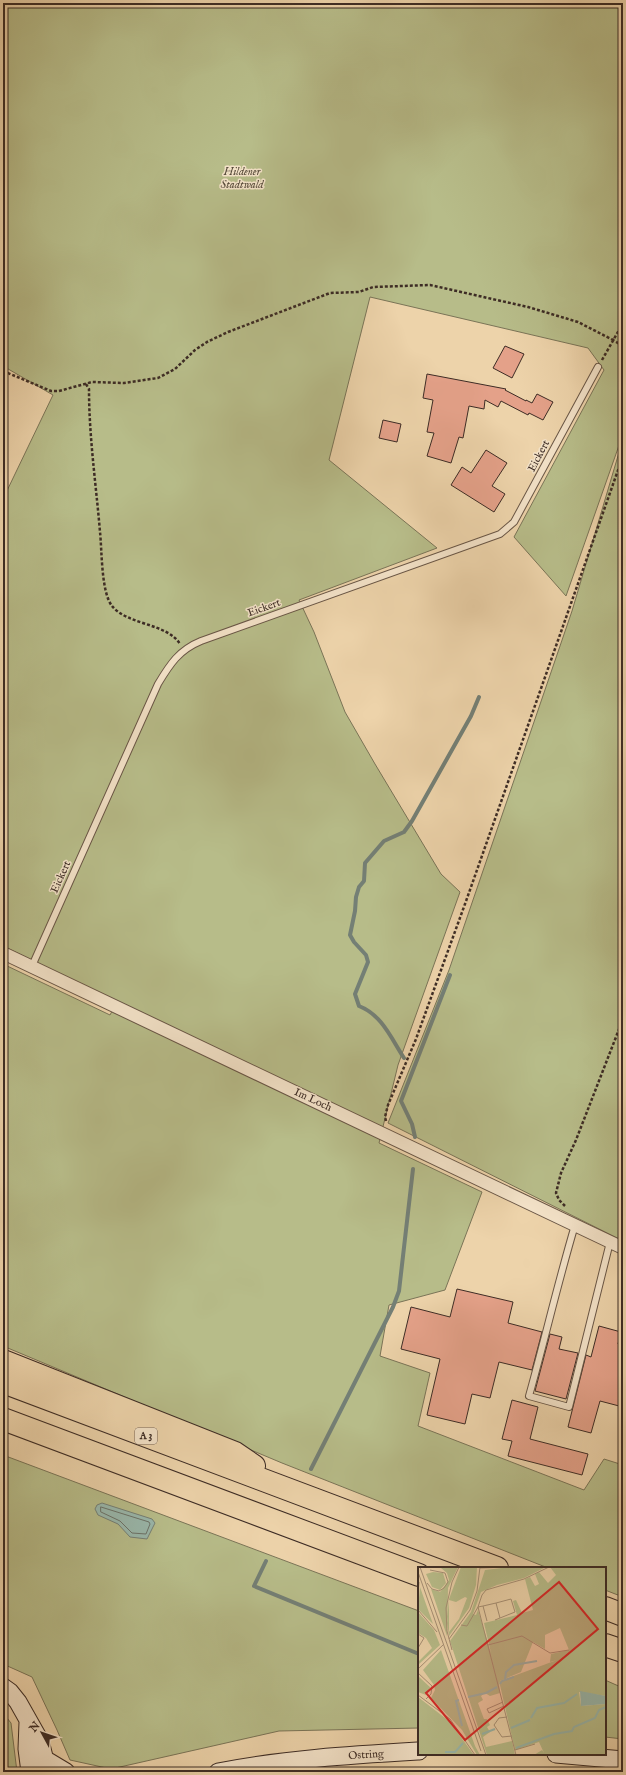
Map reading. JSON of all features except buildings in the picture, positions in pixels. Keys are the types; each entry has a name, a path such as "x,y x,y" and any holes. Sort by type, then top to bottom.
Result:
{"highway":[{"path":"3,1361 235,1453 290,1490"},
{"name":"A 3","path":"3,1382 494,1567"},
{"path":"3,1419 418,1575"},
{"path":"3,1425 57,1440"},
{"path":"606,1608 623,1615"},
{"path":"606,1645 623,1651"}],"main road":[{"path":"3,1687 10,1692 18,1702 40,1741 47,1766 66,1772"},
{"path":"28,1722 26,1748 30,1772"},
{"name":"Ostring","path":"218,1772 278,1763 418,1751"},
{"path":"567,1755 623,1760"}],"street":[{"name":"Im Loch","path":"3,953 623,1248"}],"lane":[{"name":"Eickert","path":"32,966 158,684 184,650 201,641 500,534 514,522 598,367"},
{"path":"575,1225 557,1286 548,1330 529,1396 569,1407 610,1242"}],"path":[{"path":"3,371 51,391 59,391 86,384 124,383 158,378 175,370 195,350 207,342 228,332 330,293 359,292 373,287 430,285 506,302 578,322 623,346"},
{"path":"598,367 623,323"},
{"path":"613,340 623,327"},
{"path":"86,384 89,389 92,452 104,575 109,601 117,612 124,616 150,625 173,637 184,650"},
{"path":"386,1124 385,1117 388,1106 416,1039 466,904 623,456"},
{"path":"575,1225 575,1219 559,1200 556,1193 557,1185 623,1019"}],"green space":[{"name":"Hildener Stadtwald","path":"3,3 623,3 623,434 566,596 514,537 604,370 588,348 370,297 329,460 437,548 299,600 314,632 345,712 441,874 460,892 398,1065 379,1143 482,1192 445,1290 389,1305 380,1356 430,1373 418,1426 584,1490 604,1459 623,1465 623,1597 606,1590 606,1567 545,1567 282,1463 3,1346 3,964 110,1015 117,1002 3,946 3,499 53,395 3,366"},
{"path":"623,439 623,1241 388,1123 449,970 572,611"},
{"path":"3,1455 418,1611 418,1728 279,1731 111,1769 70,1760 32,1677 3,1664"},
{"path":"606,1680 623,1688 623,1739 606,1737"},
{"path":"3,1713 11,1723 17,1772 3,1772"},
{"path":"368,1768 573,1769 600,1772 339,1772"}],"water":[{"path":"102,1503 152,1519 155,1523 147,1539 130,1537 118,1524 98,1515 95,1509 97,1505"}],"waterway":[{"path":"404,1058 380,1021 374,1015 359,1006 355,994 368,962 366,955 354,942 350,935 356,897 359,887 364,881 365,863 384,841 404,832 412,821 471,716 479,697"},
{"path":"415,1137 412,1124 401,1101 450,975"},
{"path":"311,1469 393,1307 399,1291 413,1169"},
{"path":"266,1561 254,1586 418,1654"}]}
